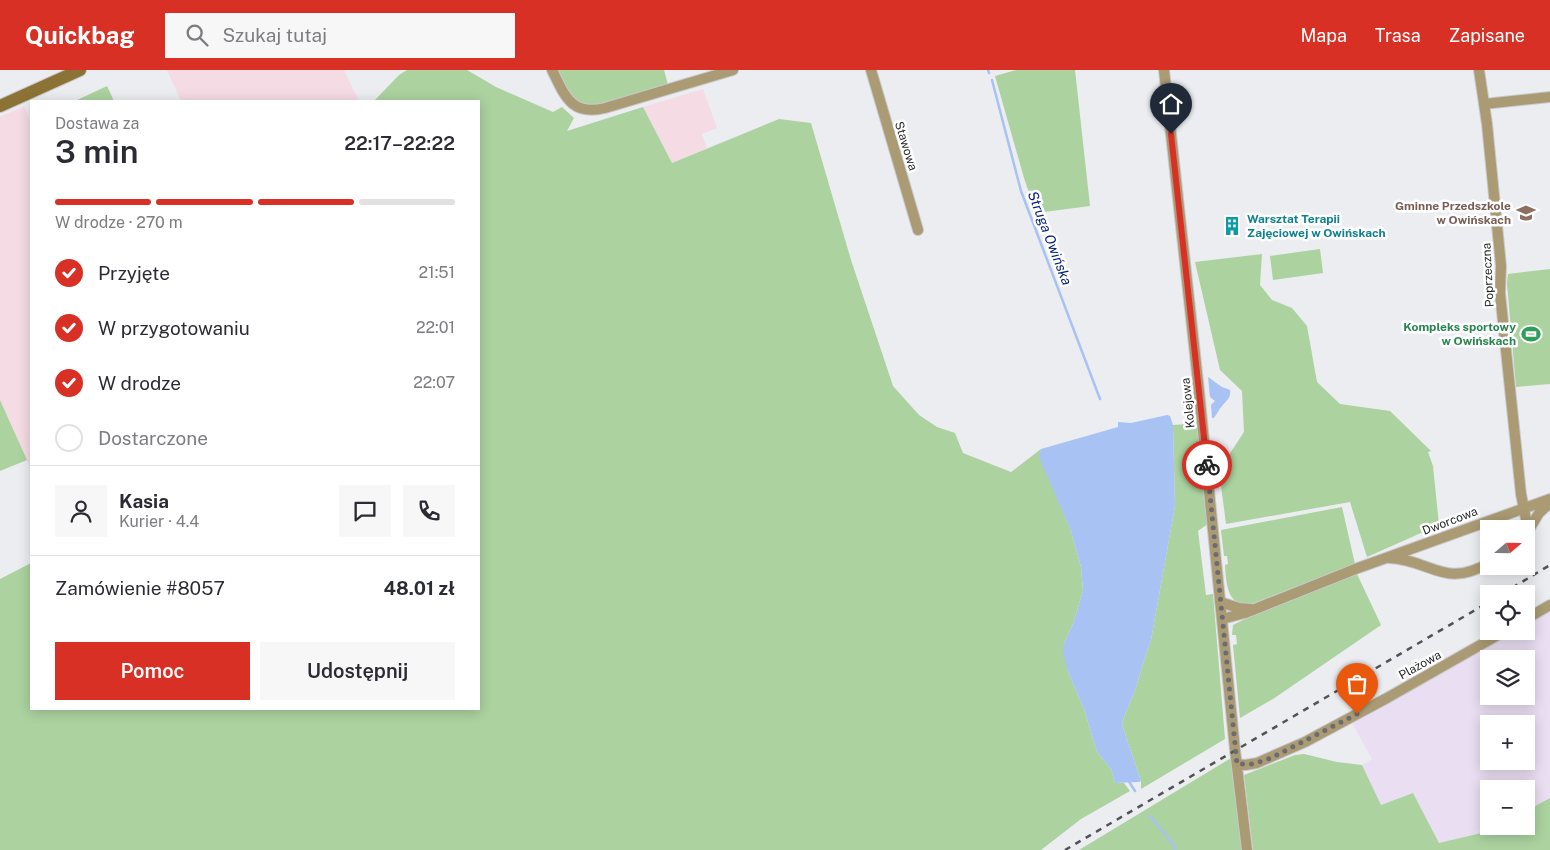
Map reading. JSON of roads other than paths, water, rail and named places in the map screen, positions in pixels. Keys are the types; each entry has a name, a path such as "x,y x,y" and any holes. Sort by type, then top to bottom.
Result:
{"main road":[{"path":"0,106 80,70"}],"street":[{"path":"552,70 568,100 578,108 591,110 606,108 733,70"},
{"name":"Stawowa","path":"871,70 918,230"},
{"name":"Kolejowa","path":"1164,70 1237,764 1248,850"},
{"name":"Poprzeczna","path":"1479,70 1501,266 1500,293 1523,508"},
{"path":"1484,104 1550,97"},
{"name":"Dworcowa","path":"1222,619 1245,613 1509,513 1550,501"},
{"name":"Dworcowa","path":"1534,520 1550,501"},
{"path":"1523,508 1525,520"},
{"path":"1509,513 1521,520"},
{"path":"1414,548 1412,556 1414,563"},
{"path":"1386,558 1400,559 1440,572 1456,575 1469,573 1480,568"},
{"name":"Dworcowa","path":"1220,602 1239,608 1254,608"},
{"path":"1535,614 1550,605"},
{"name":"Plażowa","path":"1237,764 1258,763 1305,742 1489,640"}],"water":[{"path":"1208,377 1230,390 1228,399 1214,418 1212,418 1211,405 1215,401 1210,397"},
{"path":"1167,415 1170,416 1173,425 1175,506 1151,640 1122,725 1141,781 1115,783 1111,769 1097,752 1084,709 1068,672 1063,653 1064,643 1073,624 1083,591 1081,567 1071,531 1039,457 1041,449 1118,427 1118,422 1131,423"}],"waterway":[{"name":"Struga Owińska","path":"992,80 1021,191 1100,399"},
{"path":"1128,780 1135,791"},
{"path":"1150,816 1174,845 1175,850"}],"railway":[{"path":"1517,585 1550,565"},
{"path":"1065,850 1480,607"}],"place":[{"name":"Gminne Przedszkole w Owińskach","path":"1526,213"},
{"name":"Warsztat Terapii Zajęciowej w Owińskach","path":"1232,226"},
{"name":"Kompleks sportowy w Owińskach","path":"1531,334"}]}
